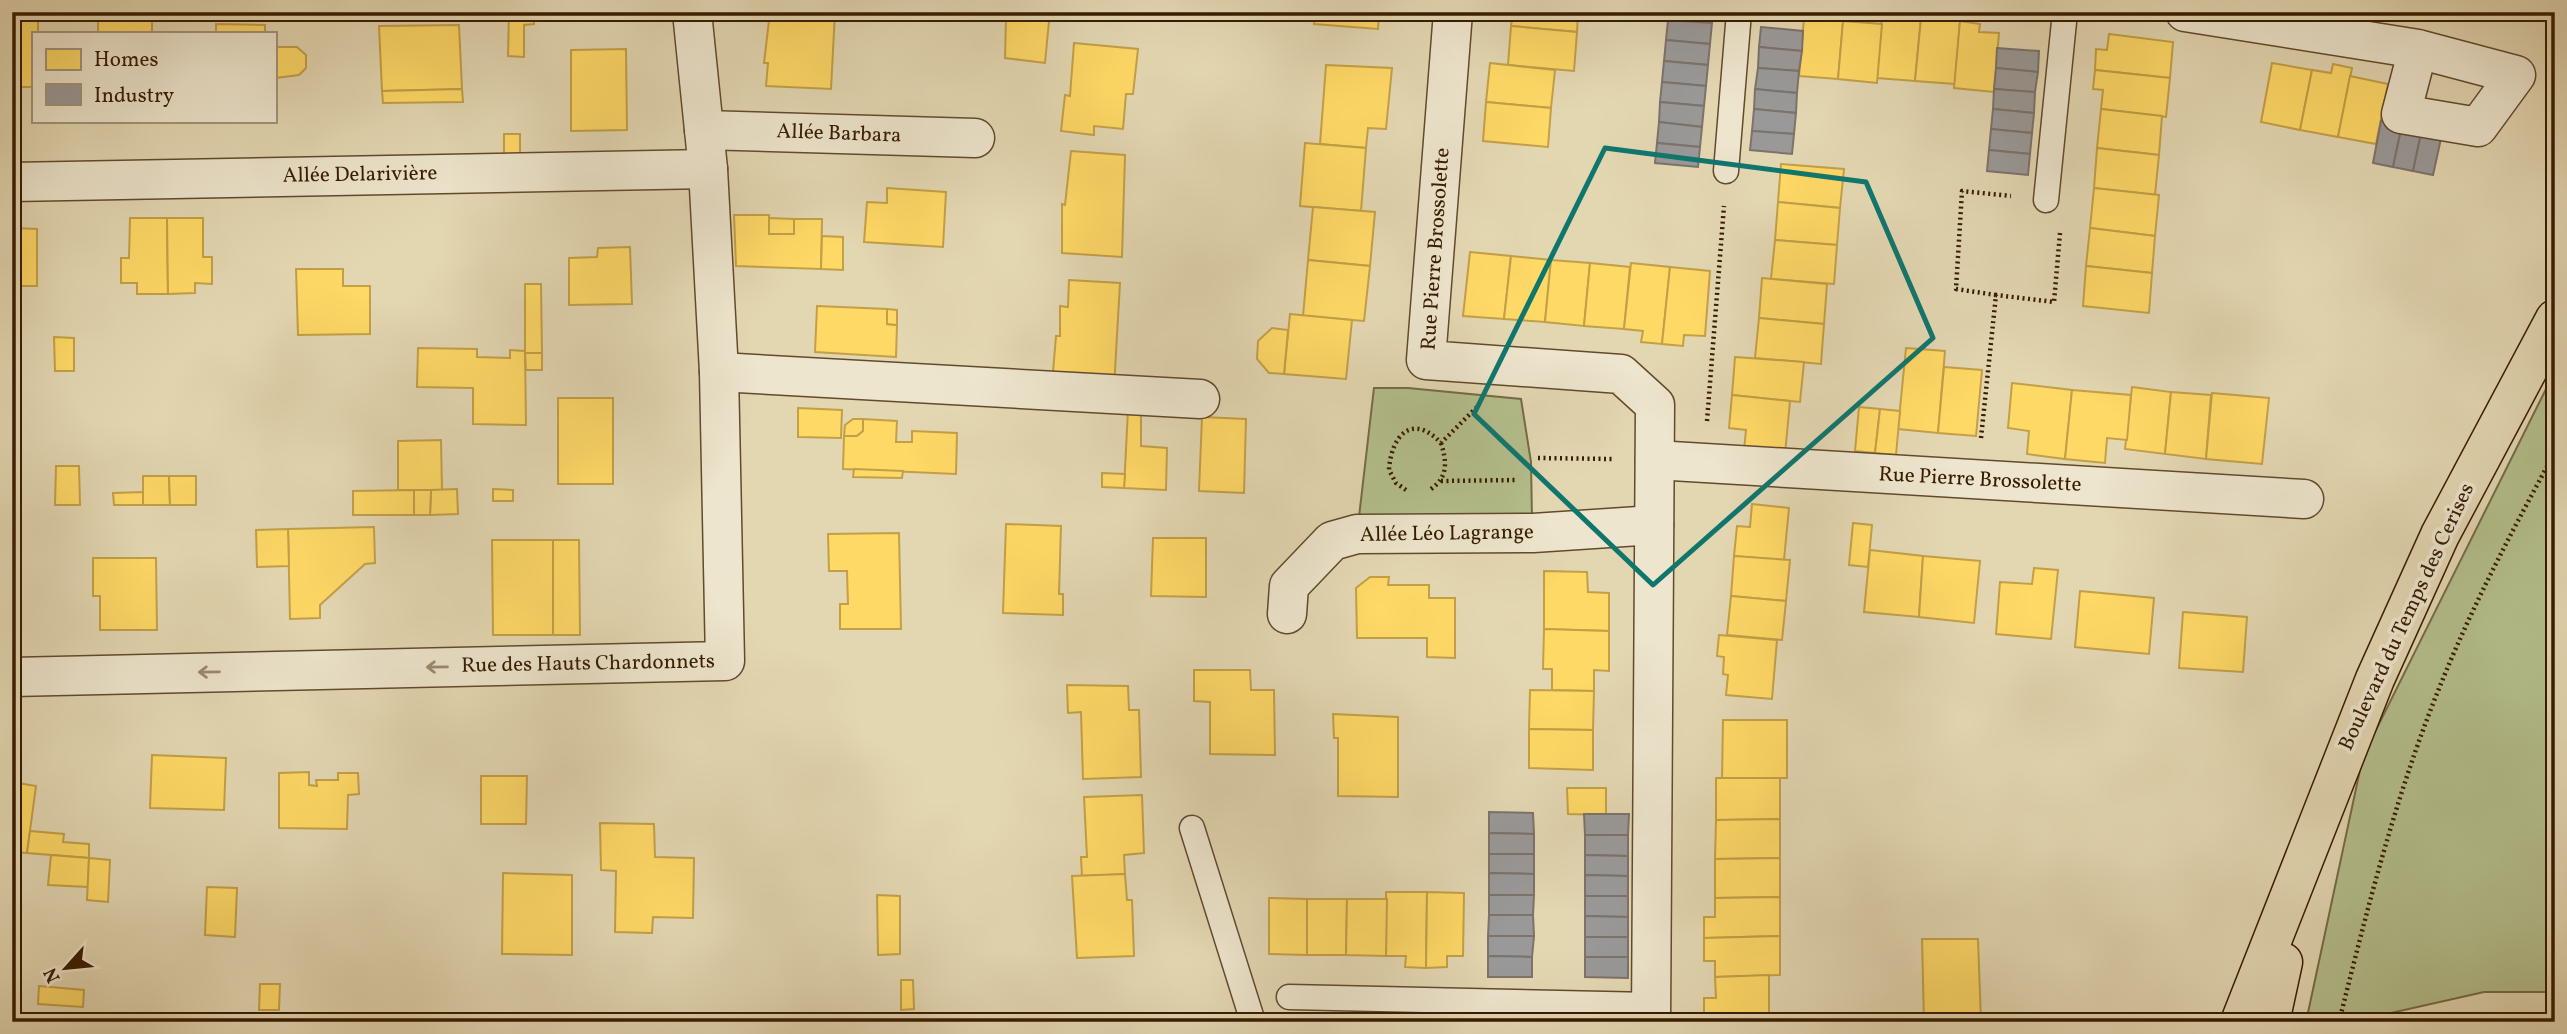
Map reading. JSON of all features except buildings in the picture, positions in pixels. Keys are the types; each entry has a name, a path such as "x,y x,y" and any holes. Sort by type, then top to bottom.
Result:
{"main road":[{"name":"Boulevard du Temps des Cerises","path":"2240,1022 2375,679 2440,535 2555,319"},
{"name":"Boulevard du Temps des Cerises","path":"2270,1022 2310,845"}],"street":[{"name":"Rue des Hauts Chardonnets","path":"12,677 725,661 719,372 708,169 692,12"},
{"name":"Rue Pierre Brossolette","path":"1453,12 1426,360 1621,374 1656,405 1651,1014"},
{"path":"2185,12 2418,49"},
{"name":"Allée Barbara","path":"704,130 975,138"},
{"name":"Allée Delarivière","path":"12,182 708,169"},
{"path":"719,372 1200,399"},
{"name":"Rue Pierre Brossolette","path":"1655,460 2304,499"},
{"name":"Allée Léo Lagrange","path":"1287,614 1289,586 1332,541 1357,534 1533,533 1654,525"}],"lane":[{"path":"1726,171 1739,12"},
{"path":"2046,200 2065,12"},
{"path":"1192,828 1253,1022"},
{"path":"1289,997 1651,1014"}],"path":[{"path":"1704,462 1726,171"},
{"path":"1962,191 2064,200 2054,302 1996,295 1956,289 1962,191"},
{"path":"1976,480 1996,295"},
{"path":"1441,443 1478,408 1484,363"},
{"path":"1414,492 1396,483 1389,470 1394,442 1406,430 1416,428 1432,433 1441,443 1446,457 1441,481"},
{"path":"2339,1022 2399,799 2438,690 2507,540 2555,452"},
{"path":"1538,458 1655,460"},
{"path":"1421,493 1441,481 1517,480"}],"highlighted area":[{"path":"1605,148 1866,182 1933,338 1653,585 1474,414"}],"green space":[{"path":"2555,371 2555,992 2484,992 2351,1022 2306,1022 2363,756"},
{"path":"1374,388 1408,388 1521,399 1531,462 1532,519 1357,534"}]}
